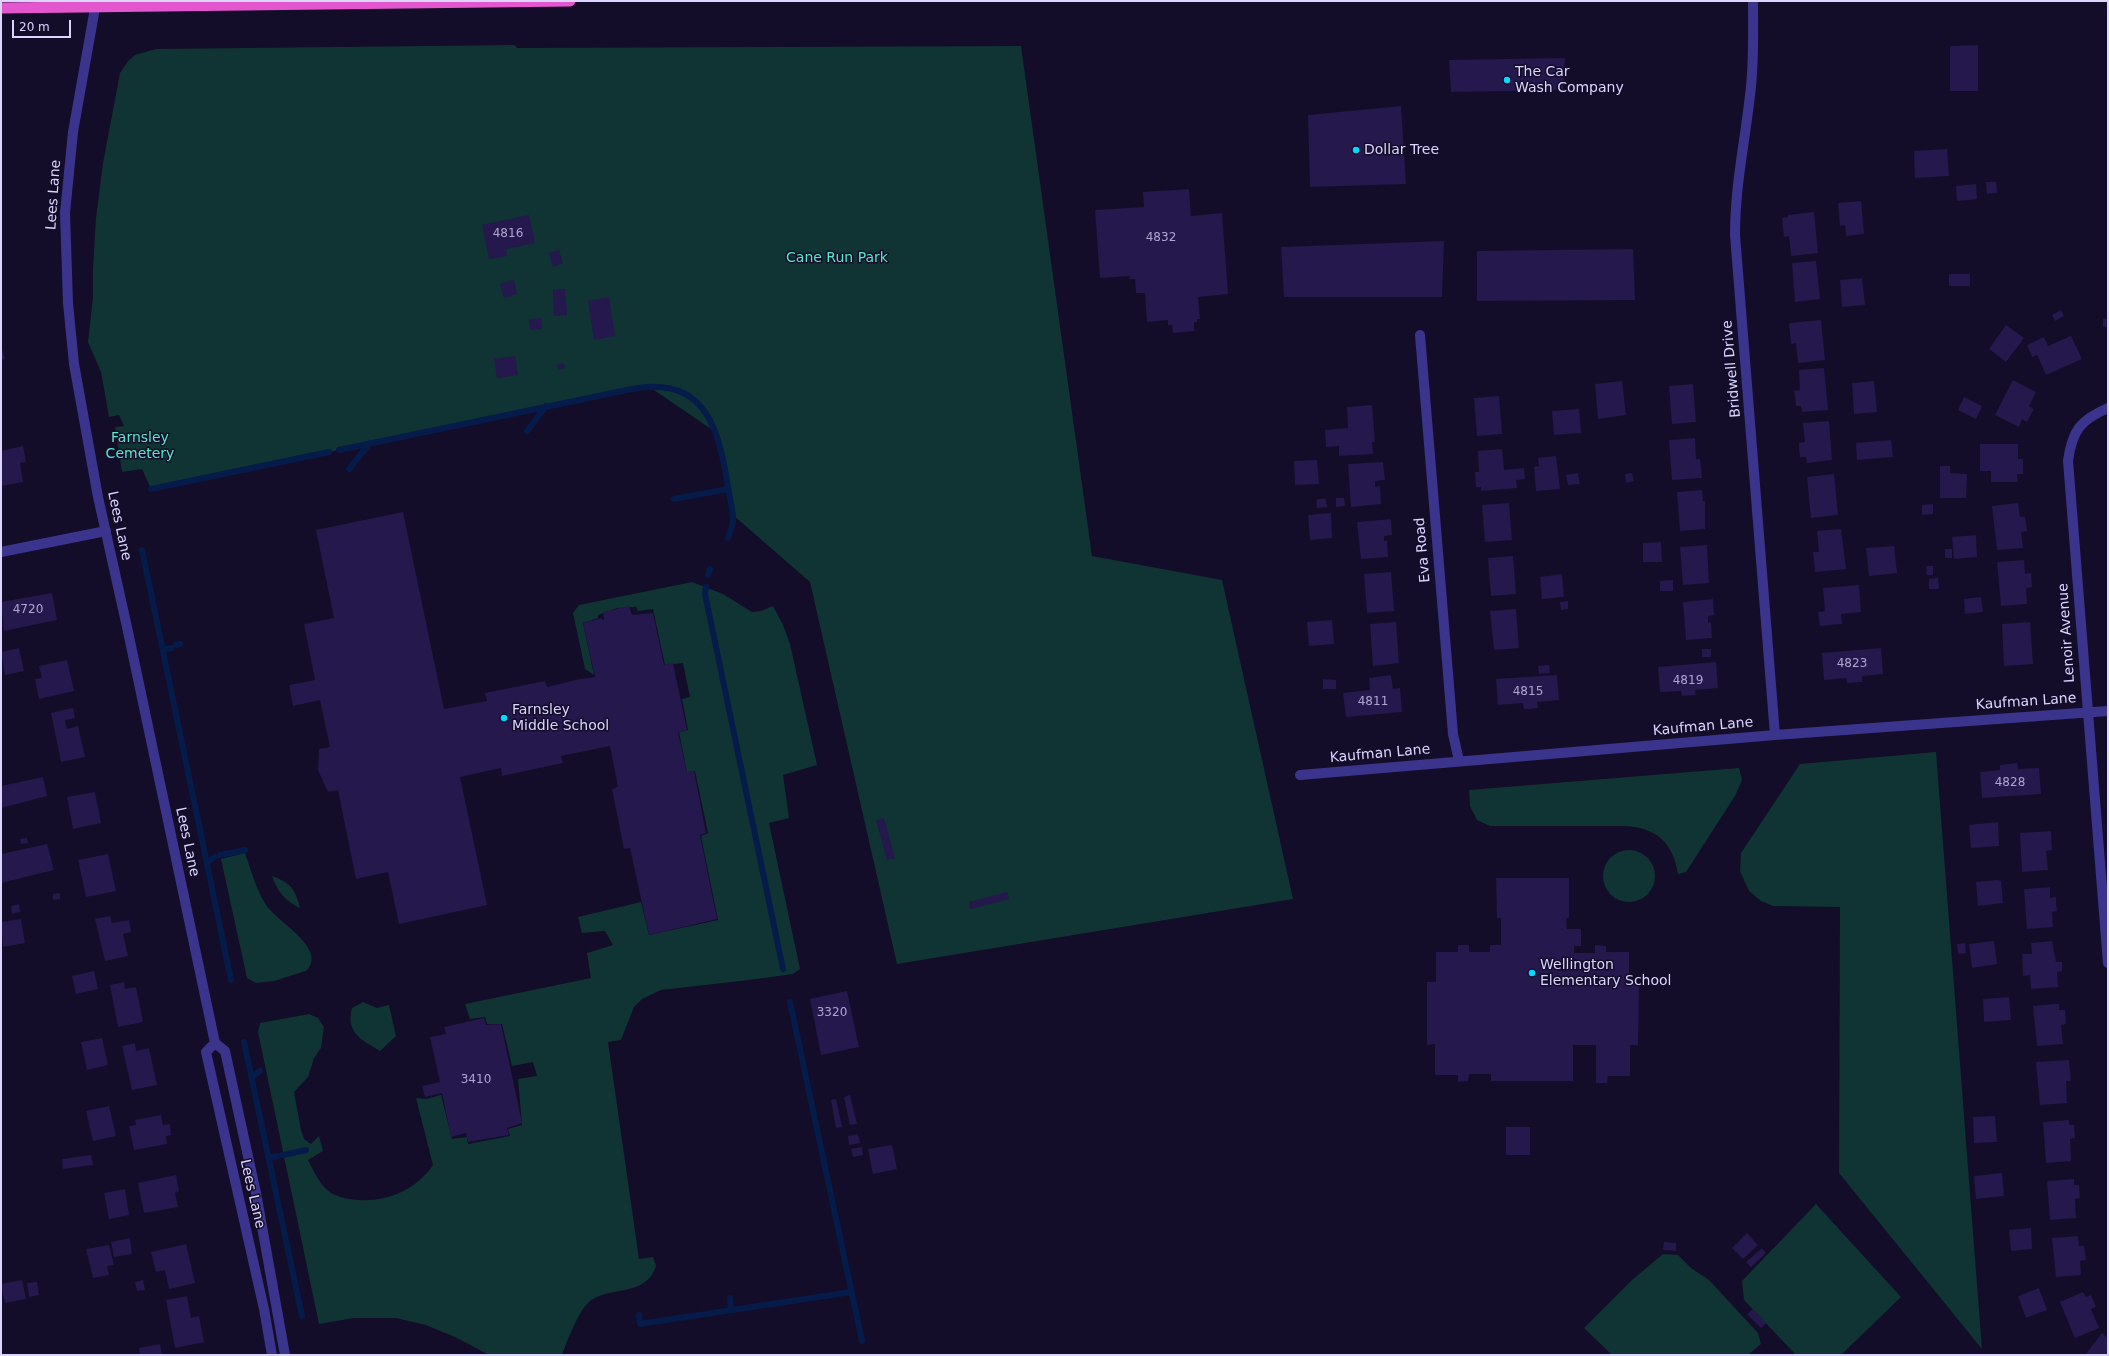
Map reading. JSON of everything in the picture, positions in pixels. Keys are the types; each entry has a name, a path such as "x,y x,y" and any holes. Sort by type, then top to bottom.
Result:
{"highway":[{"path":"1,8 570,1"}],"street":[{"name":"Bridwell Drive","path":"1753,1 1751,87 1738,173 1735,202 1735,235 1775,735"},
{"name":"Lees Lane","path":"95,8 73,132 65,213 68,303 74,364 83,418 106,532 215,1043 225,1051 256,1193 285,1355"},
{"name":"Eva Road","path":"1420,335 1453,734 1459,761"},
{"name":"Lenoir Avenue","path":"2108,408 2094,414 2082,423 2071,441 2068,461 2108,963"},
{"path":"1,552 106,532"},
{"name":"Kaufman Lane","path":"1300,775 1775,735 2108,710"},
{"name":"Lees Lane","path":"215,1043 206,1052 264,1309 272,1355"}],"green space":[{"name":"Cane Run Park","path":"515,45 517,48 1021,46 1092,556 1222,580 1293,899 897,964 810,582 733,515 717,433 648,386 151,489 142,469 122,472 115,427 124,426 119,415 109,417 101,372 88,342 93,297 96,218 103,163 120,73 128,61 135,55 156,49"},
{"path":"692,582 723,594 752,612 761,611 773,606 783,625 790,644 817,765 783,775 789,818 769,823 800,969 793,974 661,990 642,999 634,1007 621,1040 608,1042 639,1259 653,1257 656,1266 651,1276 644,1283 635,1287 596,1297 588,1303 577,1320 562,1355 489,1355 457,1338 426,1325 396,1318 354,1318 319,1324 258,1032 260,1023 309,1014 318,1018 324,1027 321,1048 314,1058 308,1077 294,1092 304,1139 311,1144 319,1136 323,1151 308,1160 324,1186 331,1193 338,1196 358,1200 380,1199 400,1193 409,1188 426,1174 433,1165 416,1098 426,1099 441,1095 452,1139 467,1137 468,1144 510,1136 508,1129 522,1125 518,1079 537,1076 533,1062 512,1066 502,1024 487,1024 485,1017 470,1019 465,1004 591,978 587,953 613,945 605,931 582,933 578,917 641,902 649,935 718,920 701,836 708,833 695,771 687,772 679,732 688,730 682,699 690,697 683,663 665,665 653,609 638,611 636,607 617,608 598,615 598,618 583,623 594,675 585,669 573,613 579,605"},
{"path":"1936,752 1982,1349 1839,1173 1840,907 1773,906 1761,901 1749,891 1740,871 1741,853 1800,764"},
{"path":"1739,768 1742,780 1735,796 1686,872 1678,874 1676,863 1667,845 1661,838 1645,829 1623,826 1490,826 1477,820 1470,806 1469,790"},
{"path":"1629,850 1639,852 1647,858 1653,866 1655,876 1653,886 1647,894 1639,900 1629,902 1619,900 1611,894 1605,886 1603,876 1605,866 1611,858 1619,852"},
{"path":"245,853 262,899 272,912 298,936 306,945 311,954 311,963 306,971 274,981 256,983 247,978 221,859"},
{"path":"272,876 288,884 294,891 300,908 290,903 286,899"},
{"path":"363,1002 377,1008 389,1005 396,1036 380,1051 361,1039 353,1030 350,1017 352,1008"},
{"path":"1816,1204 1901,1297 1841,1355 1796,1355 1744,1300 1742,1281"},
{"path":"1663,1254 1678,1255 1691,1268 1709,1280 1758,1333 1761,1344 1748,1355 1612,1355 1584,1328 1632,1280"}],"building":[{"path":"1978,45 1978,91 1950,91 1950,46"},
{"name":"The Car Wash Company","path":"1565,58 1563,90 1451,92 1449,60"},
{"name":"Dollar Tree","path":"1401,106 1406,184 1310,187 1308,115"},
{"path":"1947,149 1949,176 1915,178 1914,151"},
{"path":"1986,182 1996,182 1997,193 1987,194"},
{"path":"1976,184 1977,199 1957,201 1956,186"},
{"path":"1189,189 1191,216 1222,213 1228,294 1198,297 1200,319 1197,319 1197,322 1194,322 1194,331 1173,333 1172,325 1168,325 1168,320 1147,322 1145,293 1136,293 1135,279 1129,279 1130,276 1100,278 1095,210 1144,207 1143,192"},
{"path":"1861,201 1864,234 1846,236 1845,225 1840,226 1838,203"},
{"path":"1814,212 1818,253 1791,256 1789,236 1784,237 1782,218 1788,217 1788,215"},
{"path":"529,215 535,243 506,249 507,256 489,259 482,225"},
{"path":"1444,241 1442,297 1284,297 1281,247"},
{"path":"1633,249 1635,300 1477,301 1477,251"},
{"path":"559,250 563,263 553,267 549,253"},
{"path":"1816,261 1820,299 1795,302 1792,263"},
{"path":"1949,274 1970,274 1970,286 1949,286"},
{"path":"1862,278 1865,305 1842,307 1840,280"},
{"path":"514,280 517,294 504,298 500,284"},
{"path":"565,289 567,315 554,316 553,290"},
{"path":"609,297 615,336 594,340 588,301"},
{"path":"2061,310 2064,316 2055,321 2052,315"},
{"path":"541,318 542,329 530,330 529,319"},
{"path":"2103,319 2108,319 2108,327 2103,327"},
{"path":"1821,320 1825,360 1798,363 1796,343 1791,344 1789,323"},
{"path":"2006,325 2024,338 2006,362 1989,349"},
{"path":"2071,336 2082,359 2046,375 2037,355 2032,357 2027,345 2044,337 2048,346"},
{"path":"1,346 5,359 1,360"},
{"path":"515,356 518,375 497,378 494,359"},
{"path":"563,363 565,368 559,370 557,365"},
{"path":"1824,368 1828,410 1802,412 1801,406 1796,406 1794,391 1800,390 1799,370"},
{"path":"2013,380 2036,392 2029,406 2034,409 2027,422 2022,419 2019,427 1995,415"},
{"path":"1622,381 1626,415 1598,419 1595,384"},
{"path":"1874,381 1877,412 1854,414 1852,383"},
{"path":"1693,384 1696,422 1672,424 1669,386"},
{"path":"1499,396 1502,434 1477,436 1474,398"},
{"path":"1964,397 1982,406 1976,419 1958,410"},
{"path":"1372,405 1375,442 1372,442 1373,454 1339,456 1339,446 1326,447 1325,430 1348,428 1347,407"},
{"path":"1579,409 1581,433 1554,435 1552,411"},
{"path":"1829,421 1832,460 1807,463 1806,457 1800,457 1799,448 1799,443 1805,442 1803,423"},
{"path":"1695,438 1696,459 1700,459 1702,478 1672,480 1669,440"},
{"path":"1891,440 1893,457 1857,460 1856,443"},
{"path":"1980,444 2018,444 2018,459 2023,459 2023,474 2017,474 2018,482 1991,482 1991,471 1980,471"},
{"path":"23,446 26,462 20,463 23,482 1,486 1,451"},
{"path":"1502,449 1504,470 1524,468 1525,479 1516,480 1517,488 1481,491 1481,487 1476,487 1475,472 1479,472 1478,451"},
{"path":"1556,456 1560,489 1536,491 1534,467 1539,466 1538,458"},
{"path":"1317,460 1319,484 1295,485 1294,461"},
{"path":"1383,462 1385,480 1375,481 1375,487 1380,486 1381,504 1351,507 1348,464"},
{"path":"1940,466 1950,466 1950,473 1967,474 1966,498 1940,498"},
{"path":"1578,473 1580,484 1568,485 1566,475"},
{"path":"1632,473 1634,481 1626,483 1625,474"},
{"path":"1834,474 1838,515 1811,518 1807,477"},
{"path":"1702,490 1703,501 1705,501 1705,529 1680,531 1677,492"},
{"path":"1336,498 1344,498 1345,506 1336,507"},
{"path":"1317,499 1326,499 1327,507 1317,508"},
{"path":"1509,503 1512,540 1485,542 1482,505"},
{"path":"2018,503 2020,517 2025,517 2027,531 2021,532 2023,548 1997,550 1992,506"},
{"path":"1933,504 1933,514 1922,515 1922,505"},
{"name":"Farnsley Middle School","path":"403,512 444,709 487,701 485,693 545,681 547,687 595,677 583,623 602,618 602,620 604,619 603,612 629,606 632,615 653,613 664,665 673,663 687,730 678,732 687,772 694,771 706,833 700,835 717,919 649,935 630,848 624,849 612,789 618,787 610,746 561,756 563,763 502,776 501,768 460,777 487,905 399,924 388,872 356,879 338,790 328,792 318,770 319,749 330,747 320,700 293,706 289,685 315,680 304,624 334,618 316,530"},
{"path":"1331,513 1332,538 1310,540 1308,515"},
{"path":"1391,519 1392,535 1384,536 1384,541 1387,541 1388,557 1361,559 1357,522"},
{"path":"1841,529 1846,569 1815,572 1813,552 1819,552 1817,531"},
{"path":"1976,535 1977,557 1954,559 1952,537"},
{"path":"1661,542 1662,562 1643,562 1643,543"},
{"path":"1707,545 1709,583 1683,585 1680,547"},
{"path":"1894,546 1897,573 1869,576 1866,548"},
{"path":"1945,549 1952,549 1952,558 1945,558"},
{"path":"1513,556 1516,594 1491,596 1488,558"},
{"path":"2024,560 2025,574 2031,573 2032,587 2026,588 2027,604 2001,606 1997,562"},
{"path":"1926,566 1933,566 1933,575 1927,575"},
{"path":"1391,572 1394,611 1367,613 1364,574"},
{"path":"1562,574 1564,597 1542,599 1540,577"},
{"path":"1938,578 1939,589 1929,589 1929,579"},
{"path":"1673,580 1673,591 1660,591 1660,581"},
{"path":"1859,585 1861,612 1841,614 1842,624 1820,626 1818,612 1825,611 1823,588"},
{"path":"52,593 57,620 4,631 1,602"},
{"path":"1981,597 1983,612 1965,614 1964,599"},
{"path":"1713,599 1714,615 1708,616 1708,623 1711,622 1712,638 1686,640 1683,602"},
{"path":"1568,601 1568,609 1561,610 1560,602"},
{"path":"1516,609 1519,648 1494,650 1490,611"},
{"path":"1332,620 1334,644 1309,646 1307,622"},
{"path":"1396,622 1399,663 1373,666 1370,624"},
{"path":"2030,622 2033,664 2004,666 2002,624"},
{"path":"19,648 24,671 5,675 1,652"},
{"path":"1881,648 1883,674 1862,676 1862,682 1847,683 1846,678 1824,680 1822,653"},
{"path":"1702,649 1711,649 1711,657 1702,657"},
{"path":"67,660 74,691 39,699 35,679 42,678 39,666"},
{"path":"1716,662 1718,688 1695,690 1696,695 1682,696 1681,691 1660,692 1658,667"},
{"path":"1549,665 1550,673 1539,674 1538,666"},
{"path":"1391,675 1393,689 1400,688 1402,712 1346,717 1343,693 1370,690 1369,678"},
{"path":"1557,675 1559,700 1537,702 1538,708 1530,709 1524,709 1523,703 1498,705 1496,679"},
{"path":"1323,679 1336,680 1336,689 1323,689"},
{"path":"73,708 75,718 65,720 67,729 78,726 85,757 61,762 51,713"},
{"path":"2017,763 2018,769 2039,768 2041,794 1982,798 1980,772 2000,770 2000,765"},
{"path":"43,777 47,796 1,808 1,786"},
{"path":"95,792 101,823 73,829 67,797"},
{"path":"884,818 895,858 887,860 876,820"},
{"path":"1998,822 1999,846 1971,848 1969,825"},
{"path":"2051,831 2052,850 2046,851 2048,870 2022,872 2020,833"},
{"path":"27,838 28,843 21,844 20,839"},
{"path":"47,844 54,870 1,883 1,854"},
{"path":"108,854 116,891 86,897 78,860"},
{"name":"Wellington Elementary School","path":"1496,878 1569,878 1569,917 1566,919 1567,929 1581,929 1581,946 1574,946 1574,953 1595,953 1595,945 1606,946 1606,952 1629,952 1629,983 1639,983 1638,1045 1630,1045 1630,1076 1608,1076 1607,1083 1596,1083 1596,1045 1573,1045 1573,1081 1491,1081 1491,1074 1469,1074 1468,1081 1458,1082 1458,1075 1435,1075 1435,1044 1427,1045 1427,982 1436,982 1436,952 1458,952 1458,945 1469,945 1469,952 1490,952 1490,945 1501,945 1501,918 1497,918"},
{"path":"2001,881 2003,903 1978,906 1976,882"},
{"path":"2050,887 2050,898 2056,897 2057,911 2052,912 2053,927 2027,929 2024,889"},
{"path":"1007,892 1009,899 970,909 969,902"},
{"path":"60,893 60,899 53,900 53,894"},
{"path":"19,904 20,912 12,914 11,906"},
{"path":"110,916 112,923 129,920 131,932 123,934 128,956 105,961 95,919"},
{"path":"21,919 25,943 3,947 1,922"},
{"path":"1994,941 1997,964 1972,968 1969,944"},
{"path":"2052,941 2056,962 2062,962 2062,971 2057,972 2058,987 2031,989 2030,975 2023,976 2022,954 2032,954 2031,943"},
{"path":"1965,943 1966,953 1958,954 1957,944"},
{"path":"94,971 98,989 76,994 72,976"},
{"path":"124,982 125,989 136,987 143,1022 118,1027 110,985"},
{"path":"847,991 859,1047 821,1055 810,999"},
{"path":"2009,997 2011,1020 1984,1022 1983,999"},
{"path":"2059,1004 2059,1010 2065,1010 2066,1024 2061,1025 2063,1044 2037,1046 2033,1006"},
{"path":"484,1018 486,1025 501,1024 522,1123 507,1128 509,1135 468,1142 466,1133 451,1137 442,1093 425,1097 422,1086 440,1082 430,1037 446,1034 444,1027"},
{"path":"102,1038 108,1065 87,1070 81,1042"},
{"path":"135,1043 136,1051 149,1048 157,1085 132,1090 122,1046"},
{"path":"2069,1060 2071,1081 2066,1081 2067,1103 2040,1105 2036,1062"},
{"path":"850,1095 857,1124 850,1125 844,1097"},
{"path":"836,1099 842,1127 836,1128 831,1100"},
{"path":"109,1106 116,1136 93,1141 86,1111"},
{"path":"161,1115 163,1125 170,1124 171,1135 166,1136 167,1144 134,1150 129,1126 136,1125 135,1120"},
{"path":"1995,1116 1997,1142 1974,1143 1973,1117"},
{"path":"2069,1120 2069,1125 2074,1125 2075,1138 2070,1139 2071,1161 2046,1163 2043,1122"},
{"path":"1506,1127 1530,1127 1530,1155 1506,1155"},
{"path":"858,1134 860,1143 849,1145 848,1136"},
{"path":"892,1145 897,1169 873,1174 868,1149"},
{"path":"862,1147 863,1155 853,1157 851,1149"},
{"path":"91,1155 93,1165 63,1169 62,1159"},
{"path":"2002,1173 2004,1196 1976,1199 1974,1176"},
{"path":"176,1175 179,1191 175,1193 178,1207 144,1213 138,1183"},
{"path":"2074,1179 2074,1185 2079,1185 2080,1198 2075,1199 2076,1218 2050,1220 2047,1181"},
{"path":"125,1189 129,1215 109,1219 104,1193"},
{"path":"2031,1228 2032,1249 2011,1251 2009,1230"},
{"path":"1747,1233 1758,1245 1743,1259 1732,1248"},
{"path":"2078,1236 2079,1246 2084,1246 2086,1260 2080,1261 2081,1275 2056,1277 2052,1238"},
{"path":"130,1238 132,1254 114,1257 111,1242"},
{"path":"1664,1242 1676,1243 1676,1251 1663,1250"},
{"path":"186,1244 195,1283 169,1289 165,1270 156,1272 151,1252"},
{"path":"109,1245 114,1265 107,1266 109,1275 93,1278 86,1249"},
{"path":"1762,1248 1766,1253 1751,1267 1746,1262"},
{"path":"22,1280 26,1299 5,1303 1,1284"},
{"path":"143,1280 145,1290 137,1291 135,1282"},
{"path":"37,1282 39,1295 29,1297 27,1283"},
{"path":"2039,1288 2047,1310 2026,1318 2018,1296"},
{"path":"2083,1292 2086,1297 2091,1295 2096,1307 2091,1309 2099,1328 2075,1338 2060,1302"},
{"path":"187,1296 191,1318 199,1316 204,1342 175,1348 166,1300"},
{"path":"1753,1309 1766,1323 1761,1328 1747,1314"},
{"path":"2102,1333 2108,1338 2108,1355 2085,1355"},
{"path":"160,1344 162,1355 140,1355 139,1348"}],"waterway":[{"path":"339,450 632,389 661,387 683,393 699,405 711,422 719,443 725,467 733,515 733,523 728,538"},
{"path":"527,431 546,406"},
{"path":"349,469 370,443"},
{"path":"151,489 329,452"},
{"path":"674,499 728,489"},
{"path":"142,550 231,980"},
{"path":"708,575 710,569"},
{"path":"706,587 705,594 783,969"},
{"path":"176,645 180,644"},
{"path":"163,650 171,648"},
{"path":"220,855 245,850"},
{"path":"207,862 215,857"},
{"path":"790,1002 862,1341"},
{"path":"244,1042 302,1316"},
{"path":"252,1077 260,1071"},
{"path":"283,1155 306,1150"},
{"path":"269,1158 278,1156"},
{"path":"639,1315 640,1324 851,1292"},
{"path":"730,1298 731,1310"}],"place":[{"name":"The Car Wash Company","path":"1507,80"},
{"name":"Dollar Tree","path":"1356,150"},
{"name":"Farnsley Middle School","path":"504,718"},
{"name":"Wellington Elementary School","path":"1532,973"}],"park label":[{"name":"Farnsley Cemetery","path":"140,446"}]}
